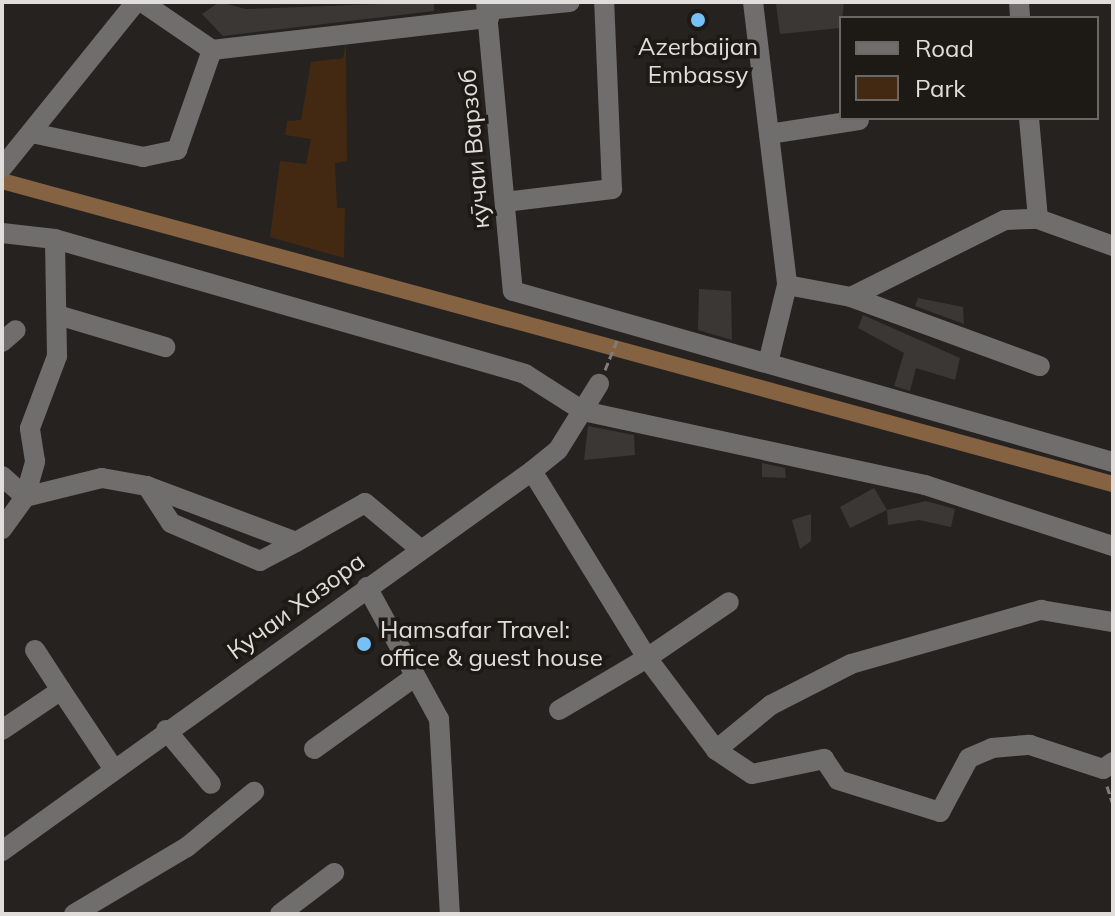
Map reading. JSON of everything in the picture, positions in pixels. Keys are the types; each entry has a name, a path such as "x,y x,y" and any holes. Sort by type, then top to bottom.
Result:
{"street":[{"path":"2,168 139,2 212,50 487,10 570,2"},
{"path":"505,202 612,189 604,2"},
{"path":"753,2 787,285 768,363"},
{"name":"кӯчаи Варзоб","path":"487,10 513,291 625,319"},
{"path":"32,133 143,157 177,150 212,50"},
{"path":"769,134 859,120"},
{"path":"1029,120 1038,219"},
{"path":"851,297 1005,220 1038,219 1113,246"},
{"path":"2,233 55,239 525,374 583,411 925,485 1113,546"},
{"path":"2,529 25,497 35,461 30,428 57,356 61,316 55,239"},
{"path":"787,285 851,297 1040,366"},
{"path":"61,316 165,347"},
{"path":"625,319 1113,462"},
{"name":"Кучаи Хазора","path":"2,851 166,730 532,471 558,450 599,384"},
{"path":"532,471 647,658 716,750 752,774 824,759 838,780 940,812 969,758 992,748 1030,745 1103,769 1113,762"},
{"path":"2,476 25,497"},
{"path":"25,497 102,478 147,486 296,542"},
{"path":"147,486 171,523 260,561 365,503 420,549"},
{"path":"367,587 413,678 439,719 450,914"},
{"path":"559,710 647,658 729,602"},
{"path":"716,750 771,705 851,664 1041,610 1113,622"},
{"path":"35,650 113,768"},
{"path":"314,749 413,678"},
{"path":"2,730 61,690"},
{"path":"166,730 211,784"},
{"path":"74,914 187,847 254,792"},
{"path":"280,914 334,873"}],"path":[{"path":"599,384 625,319"}],"green space":[{"path":"346,43 347,161 335,163 337,208 345,208 344,258 270,237 280,161 306,164 311,139 285,135 287,121 301,120 311,62 343,58"}],"building":[{"path":"219,2 246,9 434,2 434,11 223,36 202,14"},
{"path":"844,2 839,28 780,34 776,4"},
{"path":"699,289 731,291 732,340 698,330"},
{"path":"918,298 963,307 964,324 915,306"},
{"path":"863,315 960,358 955,380 916,368 910,391 894,386 904,353 858,328"},
{"path":"588,426 634,435 635,455 584,460"},
{"path":"762,463 785,468 786,478 762,477"},
{"path":"874,488 887,510 850,528 840,507"},
{"path":"926,501 955,509 951,527 919,520 888,525 887,510"},
{"path":"811,514 811,541 800,549 792,520"}],"waterway":[{"path":"2,181 1113,484"}],"place":[{"name":"Azerbaijan Embassy","path":"698,20"},
{"name":"Hamsafar Travel: office & guest house","path":"364,644"}]}
